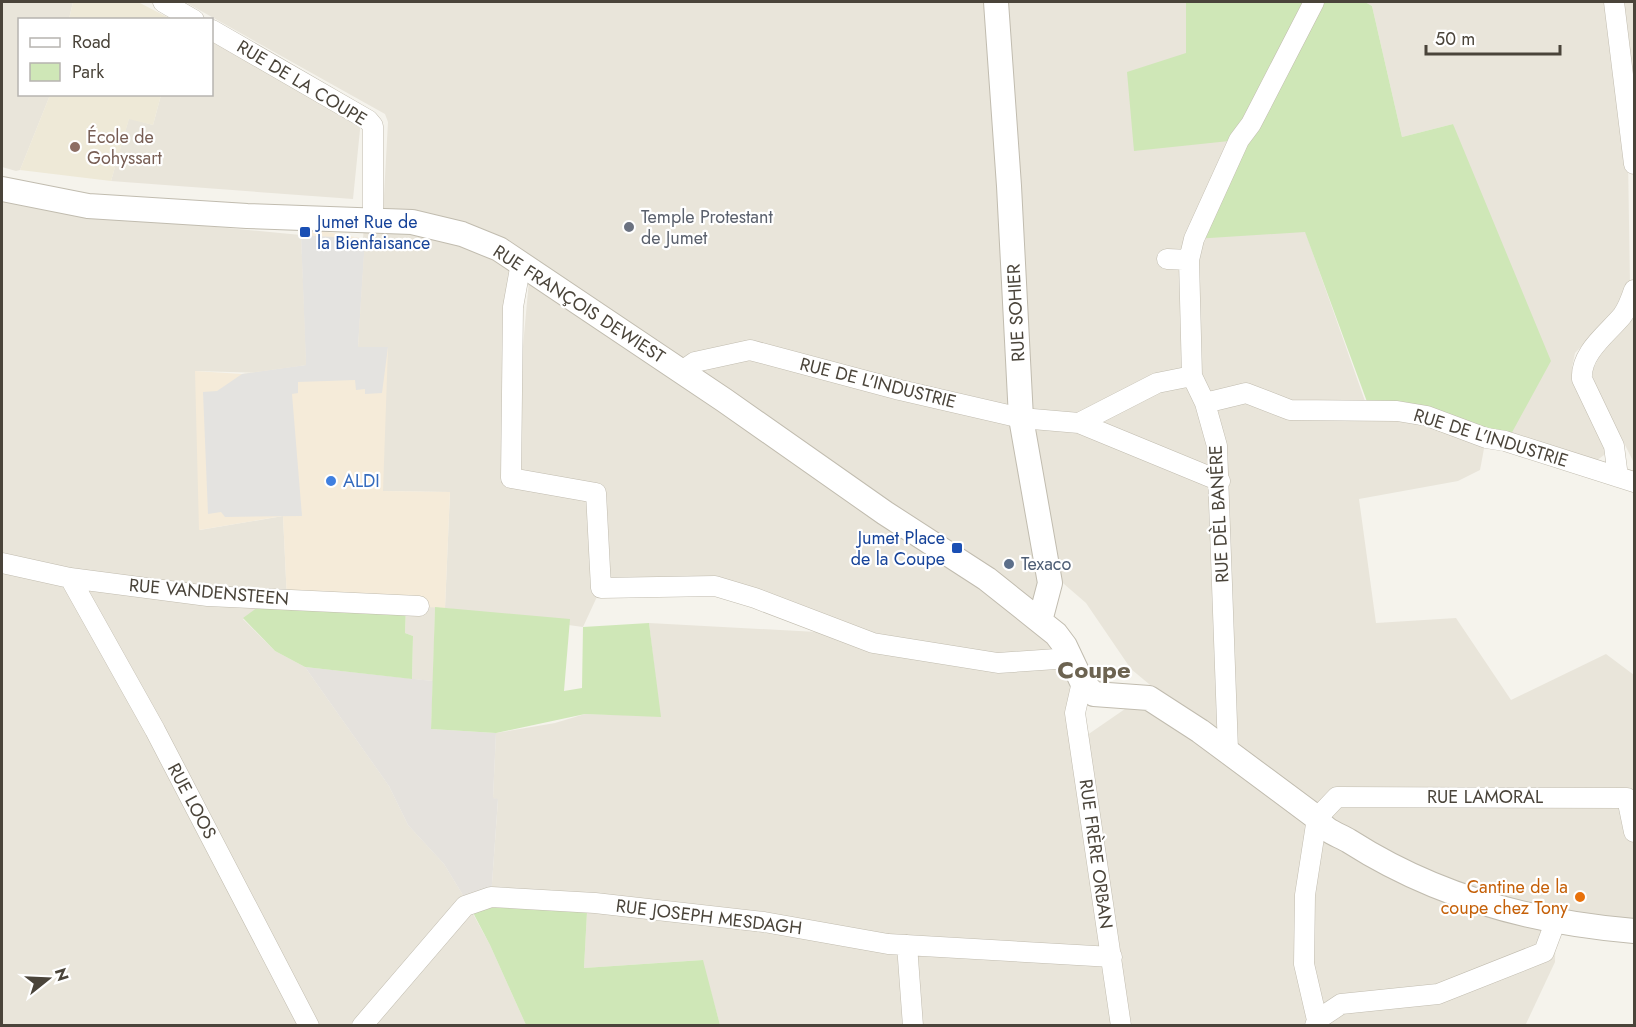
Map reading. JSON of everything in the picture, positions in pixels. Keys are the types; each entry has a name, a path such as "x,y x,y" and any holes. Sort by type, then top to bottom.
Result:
{"street":[{"path":"163,2 191,18"},
{"name":"RUE SOHIER","path":"996,2 1009,186 1021,418 1050,583 1040,621"},
{"name":"RUE DÈL BANÊRE","path":"1234,756 1228,750 1217,446 1205,403 1192,376 1189,260 1194,239 1239,140 1251,124 1314,2"},
{"path":"1614,2 1635,164"},
{"name":"RUE DE LA COUPE","path":"213,31 368,120 373,126 373,220"},
{"name":"RUE FRANÇOIS DEWIEST","path":"2,189 88,206 247,216 412,222 462,234 499,249 682,371 885,513 987,579 1056,634 1082,682"},
{"path":"1167,259 1189,260"},
{"path":"521,263 513,307 511,478 596,493 601,588 715,586 755,598 873,643 998,663 1071,658"},
{"path":"1626,480 1614,447 1582,379 1582,371 1593,349 1629,305 1635,290"},
{"name":"RUE DE L'INDUSTRIE","path":"682,371 695,362 750,350 900,390 1021,418 1078,423 1220,481"},
{"path":"1078,423 1156,383 1192,376"},
{"name":"RUE DE L'INDUSTRIE","path":"1205,403 1246,393 1290,410 1397,411 1427,416 1486,438 1504,441 1626,480"},
{"name":"RUE VANDENSTEEN","path":"2,562 70,578 208,596 419,606"},
{"name":"RUE LOOS","path":"70,578 155,730 309,1026"},
{"path":"1082,682 1094,694 1149,698 1234,756 1317,818 1321,826 1365,853 1430,885 1502,911 1635,931"},
{"name":"RUE FRÈRE ORBAN","path":"1082,682 1075,713 1121,1026"},
{"name":"RUE LAMORAL","path":"1317,818 1337,797 1627,798 1635,832"},
{"path":"1317,818 1305,895 1304,964 1316,1023 1341,1004 1438,994 1544,952 1556,920"},
{"name":"RUE JOSEPH MESDAGH","path":"362,1026 465,906 490,897 595,903 719,917 907,945 1112,957"},
{"path":"907,945 913,1026"}],"shaded area":[{"path":"2,2 73,2 69,18 18,18 18,96 50,96 20,170 2,167"},
{"path":"73,2 138,2 169,18 69,18"},
{"path":"185,2 1186,2 1186,53 1239,140 1305,231 1365,401 1486,438 1480,470 1458,481 1359,499 1376,623 1456,618 1511,700 1606,654 1634,675 1634,930 1556,920 1555,962 1525,1026 720,1025 702,960 584,968 587,912 491,897 498,800 493,798 496,733 555,723 585,714 660,716 649,623 817,632 945,665 990,662 873,643 715,586 601,588 583,627 445,608 450,492 383,491 382,393 388,347 358,347 364,220 383,214 388,122 385,114","holes":["522,263 530,269 513,457","1049,571 1086,603 1131,669 1228,750 1138,700 1080,740 1071,658 1040,621"]},
{"path":"1365,2 1606,2 1628,157 1630,287 1606,322 1575,353 1572,367 1575,380 1607,446 1604,455 1596,461 1510,436 1453,124 1402,137 1372,6"},
{"path":"1622,2 1634,2 1634,96"},
{"path":"213,42 361,120 353,199 111,181 129,118 153,125 161,96 213,96"},
{"name":"École de Gohyssart","path":"49,96 161,96 153,125 129,119 111,181 20,170"},
{"path":"2,192 122,218 301,235 307,365 261,373 196,371 200,530 283,516 287,600 269,599 243,619 275,651 305,667 389,786 408,825 444,864 469,905 363,1025 2,1026"},
{"path":"301,227 365,239 358,347 388,347 383,491 450,492 445,608 287,600 283,516 199,530 195,371 242,374 306,365"},
{"path":"301,235 365,239 358,347 388,347 382,393 365,394 365,389 356,390 355,380 298,382 298,393 292,394 302,516 225,517 221,512 208,514 203,392 217,391 242,374 306,365"},
{"path":"1634,309 1634,463 1593,381 1593,369 1602,352"},
{"path":"406,605 435,607 433,681 412,679 413,636 405,633"},
{"path":"305,667 433,681 431,729 496,733 493,798 498,799 491,897 469,905 444,864 408,825 389,786"},
{"path":"472,912 490,945 526,1025 366,1026"}],"green space":[{"path":"1186,2 1365,2 1372,6 1402,137 1453,124 1551,361 1510,436 1370,410 1305,232 1194,239 1239,140 1134,151 1127,72 1186,53"},
{"path":"269,599 406,605 405,633 413,636 412,679 305,667 275,651 243,618"},
{"path":"435,607 570,619 564,691 582,688 583,627 649,623 661,717 585,714 496,733 431,729"},
{"path":"469,905 587,912 584,968 703,960 720,1025 526,1025 490,945"}],"place":[{"name":"École de Gohyssart","path":"75,147"},
{"name":"Temple Protestant de Jumet","path":"629,227"},
{"name":"Jumet Rue de la Bienfaisance","path":"305,232"},
{"name":"ALDI","path":"331,481"},
{"name":"Jumet Place de la Coupe","path":"957,548"},
{"name":"Texaco","path":"1009,564"},
{"name":"Cantine de la coupe chez Tony","path":"1580,897"}],"district":[{"name":"Coupe","path":"1094,669"}]}
